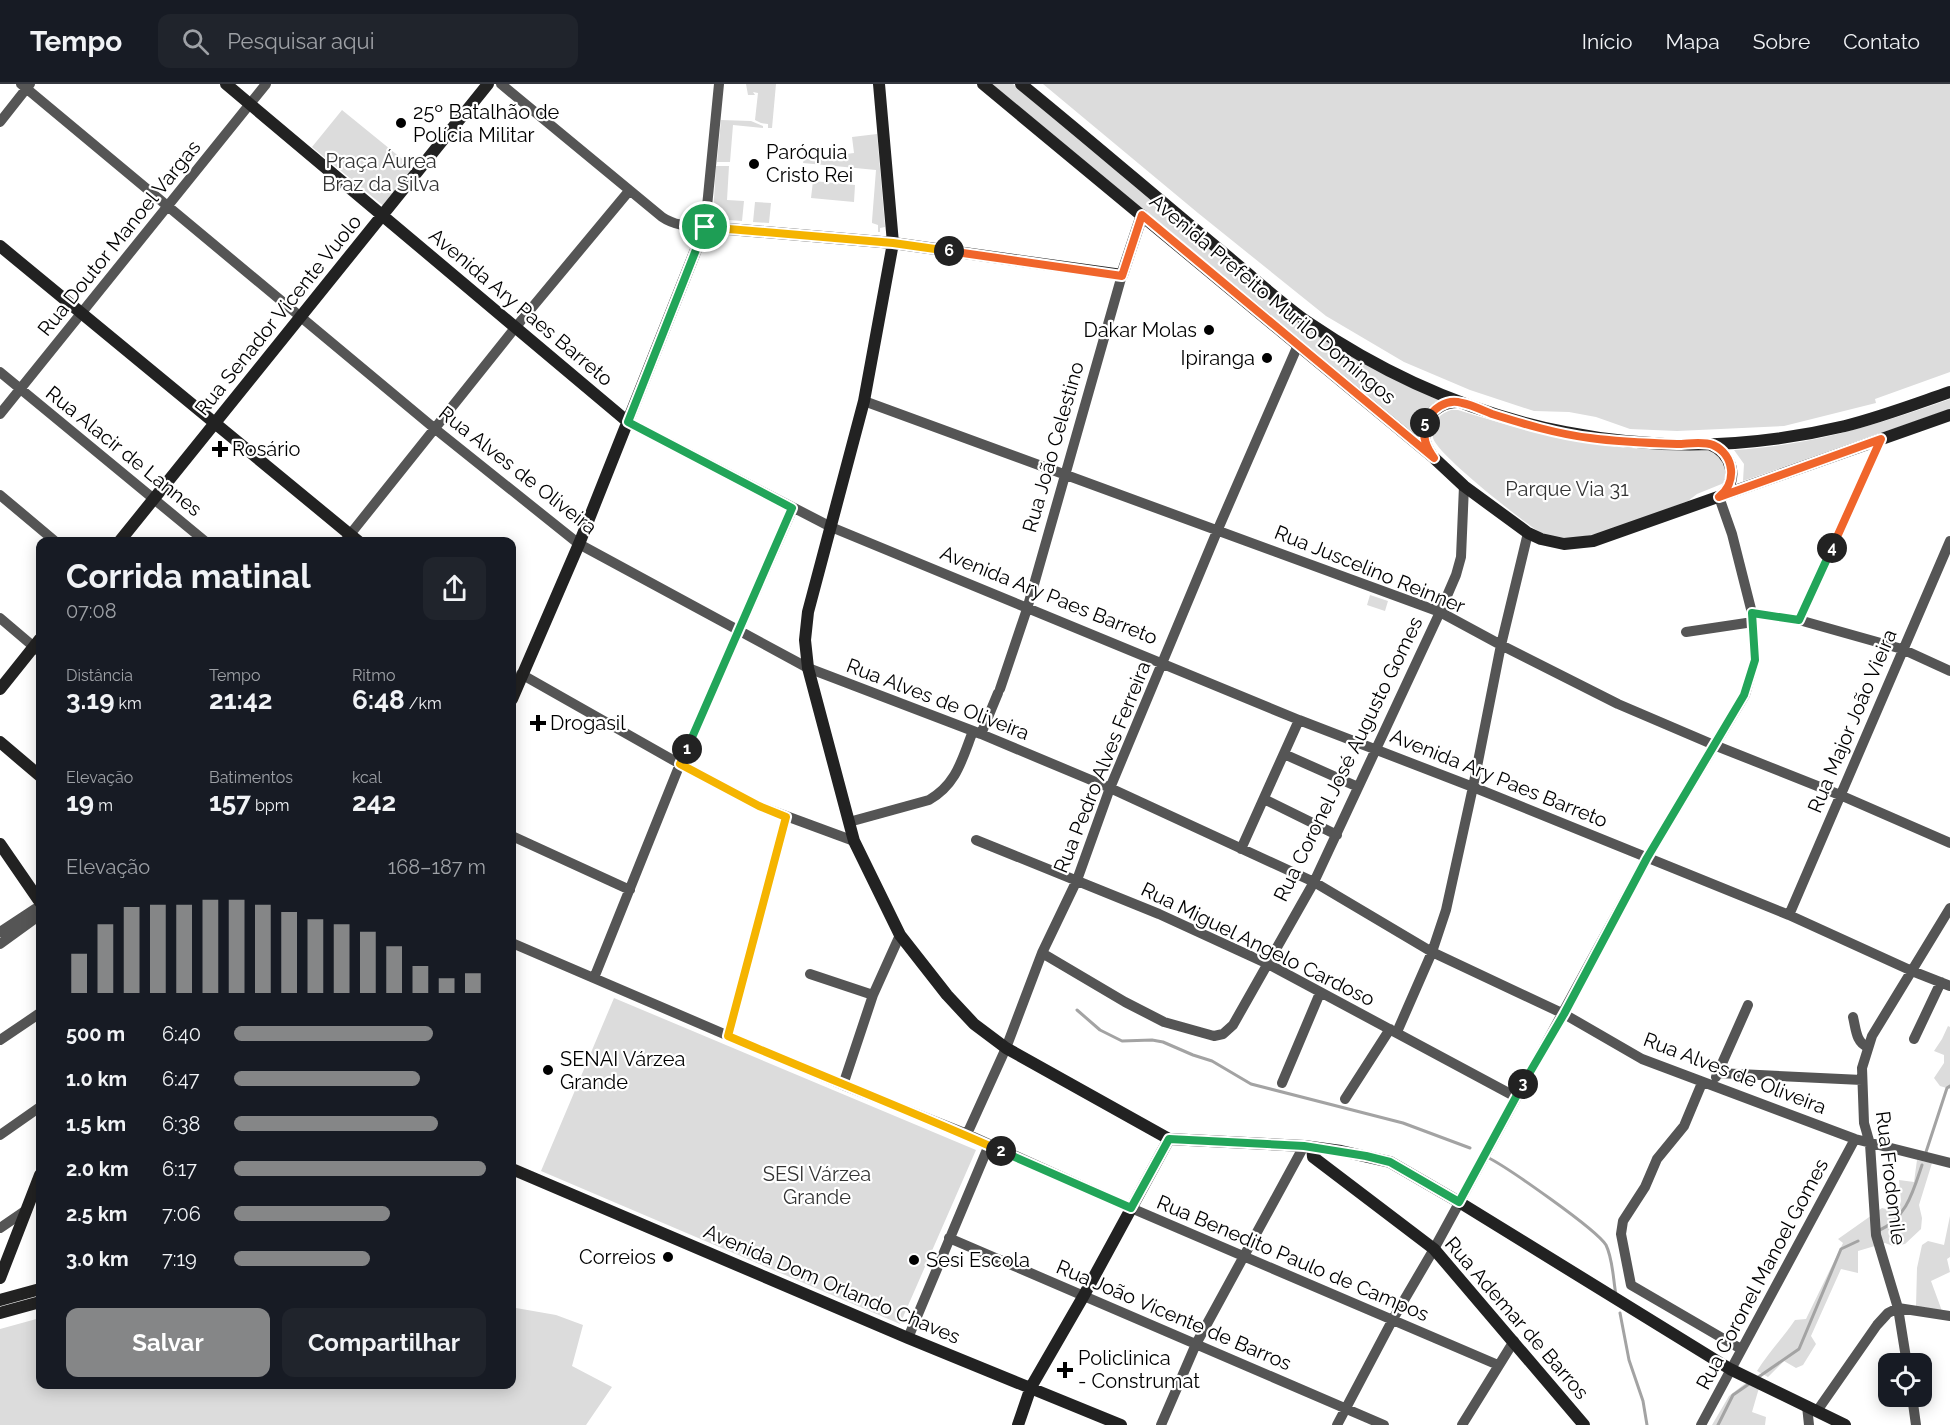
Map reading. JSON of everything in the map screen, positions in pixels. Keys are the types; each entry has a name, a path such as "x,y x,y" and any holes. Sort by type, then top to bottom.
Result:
{"street":[{"name":"Avenida Ary Paes Barreto","path":"226,84 628,422 792,508 1028,609 1163,662 1299,720 1473,787 1789,915 1946,984"},
{"name":"Rua Doutor Manoel Vargas","path":"0,414 266,84"},
{"name":"Rua Senador Vicente Vuolo","path":"123,537 488,84"},
{"path":"501,84 669,222 893,243 1122,276"},
{"path":"718,84 705,227 579,544 516,671 759,806 854,841"},
{"path":"879,84 893,243 864,401 808,612 805,639 808,668 854,841 900,935 947,995 974,1024 1005,1048 1169,1139 1341,1150 1390,1162 1730,1369 1845,1425"},
{"name":"Avenida Prefeito Murilo Domingos","path":"983,84 1434,458 1464,486 1528,533 1541,539 1556,543 1583,543 1950,415"},
{"name":"Avenida Prefeito Murilo Domingos","path":"1022,84 1306,321 1364,358 1463,403 1512,420 1551,431 1589,438 1635,442 1707,443 1775,438 1846,426 1950,392"},
{"path":"0,122 26,86"},
{"name":"Rua Alves de Oliveira","path":"26,86 434,428 579,544 808,668 977,732 1110,788 1314,882 1432,952 1564,1014 1642,1059 1855,1139 1950,1163"},
{"path":"352,537 434,428 629,191"},
{"name":"Rua João Celestino","path":"849,822 929,800 938,795 950,784 957,773 999,691 1028,609 1122,276 1142,215"},
{"path":"0,246 216,423 349,537"},
{"name":"Rua Pedro Alves Ferreira","path":"967,1134 1005,1048 1042,953 1077,880 1110,788 1298,345"},
{"name":"Rua Alacir de Lannes","path":"0,372 200,537"},
{"name":"Rua Juscelino Reinner","path":"864,401 1440,612 1618,704 1950,843"},
{"path":"1434,458 1424,440 1427,418 1435,409 1444,404 1463,403"},
{"path":"1799,620 1881,439"},
{"path":"1337,1425 1516,1096 1564,1014 1647,858 1744,695 1755,660 1753,617 1732,534 1719,497 1729,487 1731,469 1724,453 1707,443"},
{"name":"Rua Coronel José Augusto Gomes","path":"1042,953 1164,1022 1214,1036 1223,1034 1233,1024 1314,882 1337,836 1456,575 1461,557 1464,486"},
{"path":"0,495 50,537"},
{"path":"594,978 680,764 792,508"},
{"path":"1345,1099 1394,1030 1432,952 1446,910 1501,645 1528,533"},
{"name":"Rua Major João Vieira","path":"1789,915 1950,541"},
{"path":"1686,632 1753,617 1799,620 1902,649 1950,671"},
{"path":"0,618 36,645"},
{"path":"0,689 36,648"},
{"path":"1241,849 1299,720"},
{"path":"0,742 36,773"},
{"path":"1284,753 1358,787"},
{"path":"1264,799 1337,836"},
{"path":"728,1036 786,817"},
{"path":"516,838 630,890"},
{"name":"Rua Miguel Angelo Cardoso","path":"976,840 1159,914 1268,964 1516,1096"},
{"path":"0,844 36,896"},
{"path":"1912,971 1950,908"},
{"path":"0,932 36,909"},
{"path":"0,944 36,918"},
{"path":"843,1085 873,995 900,935"},
{"name":"Rua Benedito Paulo de Campos","path":"516,946 843,1085 967,1134 1131,1208 1498,1365"},
{"name":"Rua Frodomile","path":"1904,1353 1898,1308 1876,1235 1870,1144 1864,1123 1862,1068 1872,1036 1912,971"},
{"path":"810,974 873,995"},
{"path":"1914,1038 1946,984"},
{"path":"1282,1083 1320,993"},
{"path":"1741,1349 1631,1285 1621,1234 1623,1221 1645,1187 1657,1159 1684,1126 1707,1084 1718,1073 1748,1005"},
{"path":"0,1040 36,1015"},
{"path":"1853,1017 1858,1039 1862,1045 1868,1047"},
{"path":"1718,1073 1862,1080"},
{"path":"0,1135 36,1110"},
{"path":"1018,1425 1031,1387 1169,1139"},
{"name":"Rua Coronel Manoel Gomes","path":"1701,1425 1855,1139"},
{"path":"908,1338 989,1145"},
{"path":"1161,1425 1196,1344 1308,1147"},
{"name":"Rua Ademar de Barros","path":"1308,1147 1313,1157 1434,1249 1584,1425"},
{"name":"Avenida Dom Orlando Chaves","path":"516,1171 908,1338 1121,1425"},
{"name":"Avenida Dom Orlando Chaves","path":"516,1175 531,1177"},
{"path":"0,1278 36,1185"},
{"path":"0,1228 25,1211"},
{"name":"Rua João Vicente de Barros","path":"949,1238 1384,1425"},
{"path":"0,1300 36,1290"},
{"path":"0,1313 36,1303"},
{"path":"1809,1425 1812,1408 1888,1313 1898,1308 1948,1314"},
{"path":"1462,1425 1514,1341"},
{"path":"1913,1407 1916,1425"}],"green space":[{"path":"746,84 776,84 772,128 768,128 768,124 755,120 758,93 753,92 755,95 748,95"},
{"path":"992,84 1013,84 1322,337 1397,381 1441,400 1430,406 1423,414 1418,424 1417,436"},
{"path":"1043,84 1950,84 1950,372 1875,399 1876,403 1784,426 1677,431 1630,429 1596,417 1569,412 1534,411 1470,390 1404,362 1326,316"},
{"name":"Praça Áurea Braz da Silva","path":"342,110 417,171 386,208 312,147"},
{"path":"721,120 751,121 763,126 763,128 733,125 730,162 717,162"},
{"path":"877,134 885,227 880,228 880,232 878,232 878,225 872,223 876,170 803,163 804,159 854,153 852,137"},
{"path":"716,166 729,166 727,200 744,201 742,221 716,219 713,215"},
{"path":"813,181 855,185 854,202 811,198"},
{"path":"755,202 771,203 769,223 753,222"},
{"path":"1950,399 1950,409 1743,481 1744,464 1734,450 1818,439"},
{"name":"Parque Via 31","path":"1451,410 1538,433 1579,441 1642,449 1708,450 1717,453 1729,468 1724,483 1697,494 1688,501 1591,535 1553,537 1535,529 1510,510 1462,470 1438,446 1433,438 1432,428 1439,417"},
{"path":"1370,595 1388,601 1385,611 1367,605"},
{"name":"SESI Várzea Grande","path":"614,998 976,1150 900,1324 541,1171"},
{"path":"1948,1026 1950,1027 1950,1089 1940,1086 1934,1078 1944,1063 1944,1055 1934,1051"},
{"path":"1917,1160 1932,1163 1919,1205 1922,1218 1921,1229 1905,1244 1893,1246 1885,1243 1858,1251 1858,1273 1841,1269 1811,1336 1816,1344 1803,1365 1796,1368 1784,1361 1768,1377 1757,1371 1795,1320 1806,1319 1843,1243 1838,1239 1882,1208 1898,1212 1901,1201 1899,1180 1914,1182"},
{"path":"1950,1216 1950,1257 1947,1259 1950,1272 1931,1281 1942,1311 1916,1307 1917,1268 1922,1245 1928,1241 1944,1245"},
{"path":"516,1308 556,1315 583,1325 572,1366 612,1387 586,1425 0,1425 0,1329 36,1319 36,1389 516,1389"},
{"path":"1747,1382 1759,1388 1752,1412 1766,1417 1765,1425 1712,1425 1729,1396"}],"waterway":[{"path":"1077,1010 1100,1030 1122,1041 1163,1042 1212,1061 1251,1084 1403,1123 1470,1148"},
{"path":"1926,1152 1947,1088 1950,1086"},
{"path":"1487,1157 1550,1199 1599,1237 1606,1245 1610,1256 1616,1295"},
{"path":"1878,1231 1888,1226 1902,1212 1912,1195 1922,1165"},
{"path":"1757,1378 1799,1349 1841,1249 1858,1241"},
{"path":"1620,1313 1629,1360 1643,1401 1647,1425"},
{"path":"1718,1425 1733,1395 1749,1384"}],"place":[{"name":"25º Batalhão de Polícia Militar","path":"401,123"},
{"name":"Paróquia Cristo Rei","path":"754,164"},
{"name":"Dakar Molas","path":"1209,330"},
{"name":"Ipiranga","path":"1267,358"},
{"name":"Rosário","path":"220,449"},
{"name":"Drogasil","path":"538,723"},
{"name":"SENAI Várzea Grande","path":"548,1070"},
{"name":"Correios","path":"668,1257"},
{"name":"Sesi Escola","path":"914,1260"},
{"name":"Policlinica - Construmat","path":"1065,1370"}],"route":[{"path":"1142,215 1434,458 1425,443 1425,423 1437,408 1454,402 1551,431 1589,438 1635,442 1707,443 1725,454 1732,471 1727,491 1719,497 1881,439 1799,620 1752,613 1755,660 1744,695 1647,858 1564,1014 1516,1096 1459,1202 1390,1162 1341,1150 1169,1139 1131,1208 967,1134 728,1036 786,817 759,806 680,764 792,508 628,422 705,227 893,243 1122,276 1142,215"}]}
